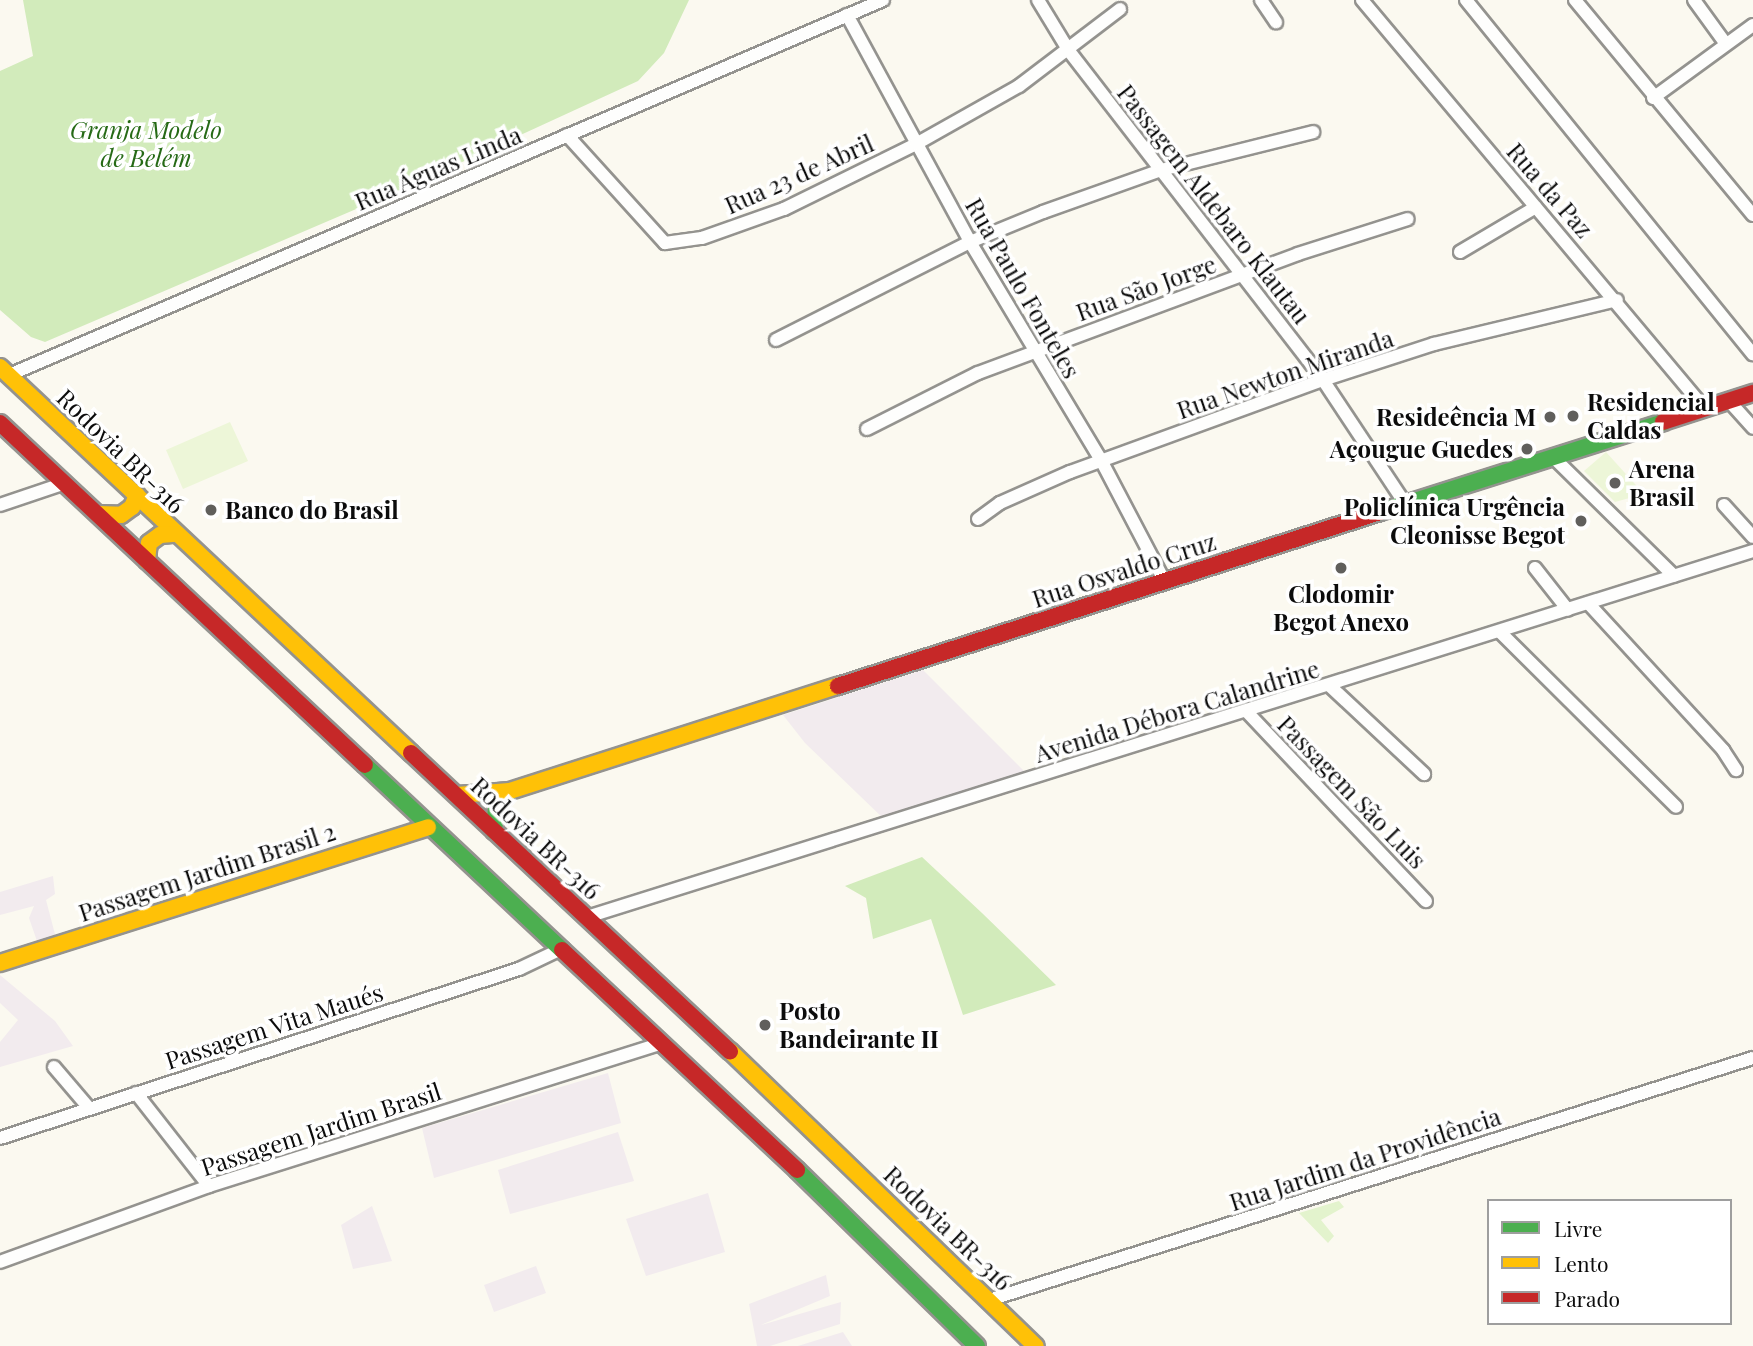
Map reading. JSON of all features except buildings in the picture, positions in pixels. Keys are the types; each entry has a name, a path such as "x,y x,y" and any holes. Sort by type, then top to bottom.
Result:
{"main road":[{"name":"Rodovia BR-316","path":"5,371 605,934 1036,1346"},
{"name":"Rua Osvaldo Cruz","path":"457,795 510,791 1404,502 1753,393"},
{"path":"0,423 659,1044 876,1244 977,1346"},
{"path":"98,514 121,515 132,507 137,495"},
{"path":"147,561 149,543 160,535 176,534"},
{"path":"494,831 496,807 510,791"},
{"name":"Passagem Jardim Brasil 2","path":"0,963 428,827"}],"street":[{"name":"Rua Águas Linda","path":"5,371 883,0"},
{"name":"Passagem Aldebaro Klautau","path":"1038,0 1069,51 1323,380 1404,502"},
{"path":"1261,0 1276,22"},
{"name":"Rua da Paz","path":"1362,0 1617,300 1705,409"},
{"path":"1466,0 1753,354"},
{"path":"1575,0 1653,98 1753,215"},
{"path":"1694,0 1726,44"},
{"name":"Rua 23 de Abril","path":"567,135 665,243 702,238 784,209 916,144 1019,86 1069,51 1120,9"},
{"name":"Rua Paulo Fonteles","path":"847,15 970,242 1102,462 1164,580"},
{"path":"1653,98 1753,25"},
{"path":"776,340 970,242 1161,170 1313,132"},
{"path":"1460,252 1536,207"},
{"name":"Rua São Jorge","path":"867,429 957,383 1035,352 1243,274 1408,219"},
{"name":"Rua Newton Miranda","path":"978,519 1023,492 1323,380 1434,344 1617,300"},
{"path":"1729,401 1753,428"},
{"path":"1552,456 1674,576"},
{"path":"0,505 65,483"},
{"path":"1724,505 1753,537"},
{"name":"Avenida Débora Calandrine","path":"587,917 1248,713 1753,551"},
{"path":"1535,568 1568,610"},
{"path":"1588,603 1723,750 1736,770"},
{"path":"1500,632 1676,807"},
{"path":"1330,686 1424,774"},
{"name":"Passagem São Luis","path":"1248,713 1426,901"},
{"path":"605,934 613,909"},
{"name":"Passagem Vita Maués","path":"0,1138 519,969 559,950"},
{"name":"Passagem Jardim Brasil","path":"0,1262 209,1186 659,1044"},
{"name":"Rua Jardim da Providência","path":"989,1300 1753,1058"},
{"path":"54,1067 89,1108"},
{"path":"136,1093 209,1186"}],"shaded area":[{"path":"923,670 1027,774 885,820 805,743 783,715"},
{"path":"53,876 55,894 46,900 56,938 38,944 29,918 34,906 0,915 0,892"},
{"path":"0,975 55,1021 73,1046 0,1067 0,1042 18,1020 0,1003"},
{"path":"608,1073 621,1123 434,1178 422,1128"},
{"path":"618,1132 634,1181 510,1214 498,1170"},
{"path":"708,1193 725,1252 646,1276 626,1219"},
{"path":"372,1206 392,1261 353,1269 341,1225"},
{"path":"536,1266 546,1293 494,1312 484,1285"},
{"path":"826,1275 830,1296 761,1325 841,1302 840,1324 770,1346 757,1346 749,1304"},
{"path":"843,1332 852,1346 798,1346"}],"green space":[{"name":"Granja Modelo de Belém","path":"23,0 689,0 664,53 638,81 410,186 45,342 31,337 0,310 0,71 33,56"},
{"path":"230,422 248,461 183,489 166,450"},
{"name":"Arena Brasil","path":"1606,452 1644,494 1615,502 1584,471"},
{"path":"922,857 1056,985 963,1015 931,919 873,939 866,898 845,886"},
{"path":"1339,1201 1344,1207 1321,1220 1334,1236 1328,1243 1299,1213"}],"traffic: fast":[{"path":"1380,512 1663,422"},
{"path":"365,765 562,950"},
{"path":"494,831 496,807 510,791"},
{"path":"797,1170 977,1346"}],"traffic: slow":[{"path":"0,367 411,753"},
{"path":"98,514 121,515 132,507 137,495"},
{"path":"147,561 149,543 160,535 176,534"},
{"path":"457,795 510,791 838,686"},
{"path":"0,963 428,827"},
{"path":"730,1051 1036,1346"}],"traffic: jam":[{"path":"1663,422 1753,393"},
{"path":"0,423 365,765"},
{"path":"838,686 1380,512"},
{"path":"411,753 730,1051"},
{"path":"562,950 797,1170"}],"place":[{"name":"Residencial Caldas","path":"1573,416"},
{"name":"Resideência M","path":"1550,417"},
{"name":"Açougue Guedes","path":"1527,449"},
{"name":"Arena Brasil","path":"1615,483"},
{"name":"Banco do Brasil","path":"211,510"},
{"name":"Policlínica Urgência Cleonisse Begot","path":"1581,521"},
{"name":"Clodomir Begot Anexo","path":"1341,568"},
{"name":"Posto Bandeirante II","path":"765,1025"}]}
